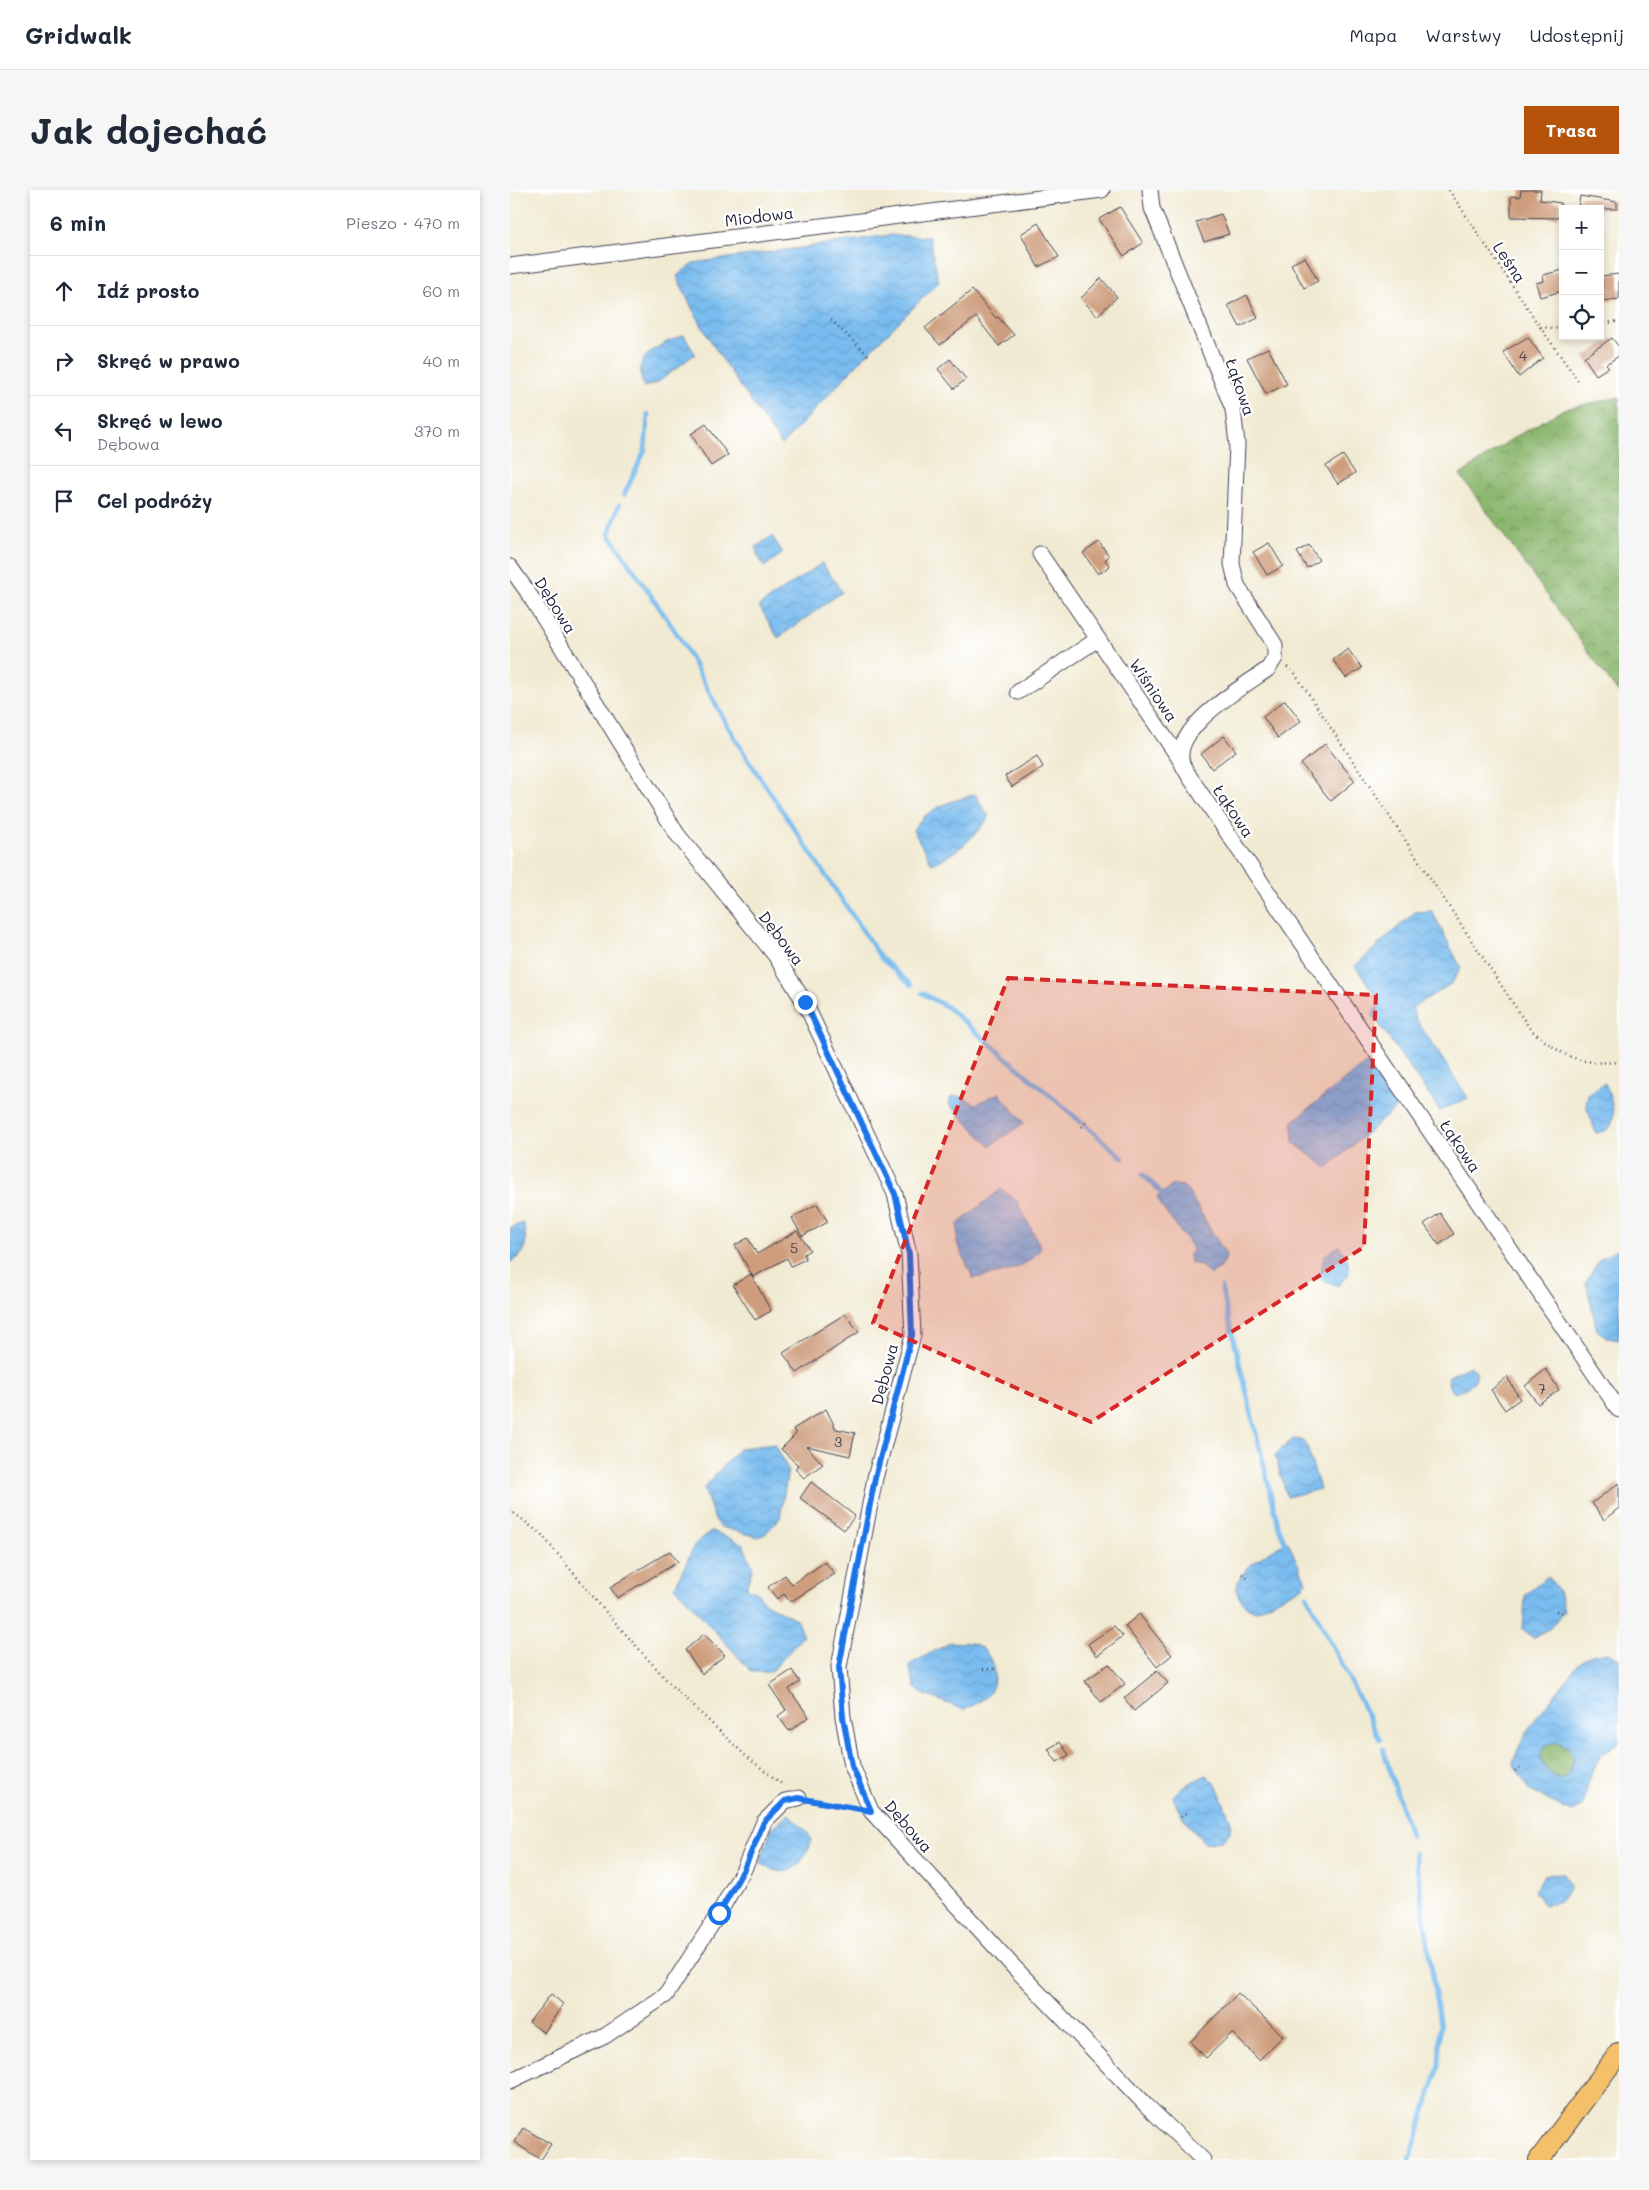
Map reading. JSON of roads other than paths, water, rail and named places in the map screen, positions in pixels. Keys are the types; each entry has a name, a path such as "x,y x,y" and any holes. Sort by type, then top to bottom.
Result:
{"main road":[{"path":"1539,2160 1619,2053"}],"street":[{"name":"Miodowa","path":"510,266 1102,190"},
{"name":"Łąkowa","path":"1150,190 1152,208 1233,409 1237,444 1232,564 1237,585 1275,645 1275,658 1268,669 1198,720 1189,731 1181,761 1239,850 1619,1410"},
{"name":"Wiśniowa","path":"1040,554 1181,761"},
{"name":"Dębowa","path":"510,567 527,591 677,834 775,956 805,1002 895,1194 909,1254 912,1335 875,1478 839,1667 843,1717 852,1766 871,1811 1012,1965 1146,2104 1203,2160"},
{"path":"1018,692 1098,639"},
{"path":"510,2080 605,2036 666,1995 719,1913 744,1869 764,1822 785,1801 798,1798"}],"water":[{"path":"891,235 929,237 939,282 860,361 782,445 712,342 687,299 677,276 693,263"},
{"path":"684,335 695,354 657,383 644,387 640,371 641,364 645,358 656,348"},
{"path":"772,536 783,553 764,567 757,554 756,547"},
{"path":"822,563 842,592 778,638 759,606"},
{"path":"975,794 989,817 964,845 932,864 913,830 925,816 940,806"},
{"path":"1432,911 1461,968 1452,983 1412,1008 1416,1019 1468,1098 1440,1111 1372,1014 1381,1003 1355,966 1415,912"},
{"path":"1367,1062 1398,1106 1327,1168 1294,1143 1292,1122"},
{"path":"1605,1083 1612,1107 1613,1120 1608,1129 1596,1133 1586,1105 1588,1093"},
{"path":"999,1093 1024,1123 990,1146 949,1104 951,1097 959,1096 976,1104"},
{"path":"1173,1185 1183,1186 1187,1190 1226,1255 1223,1265 1210,1275 1200,1265 1190,1262 1189,1254 1193,1250 1157,1197"},
{"path":"1001,1189 1017,1201 1041,1248 1035,1256 1019,1267 1002,1273 973,1278 957,1243 958,1224"},
{"path":"523,1223 525,1246 520,1255 510,1262 510,1228"},
{"path":"1339,1246 1348,1261 1349,1274 1338,1286 1320,1279 1324,1256"},
{"path":"1619,1248 1619,1340 1608,1338 1597,1330 1586,1282 1599,1260"},
{"path":"1470,1366 1476,1371 1473,1383 1454,1393 1448,1384 1449,1376"},
{"path":"1293,1439 1302,1440 1307,1447 1320,1489 1287,1497 1275,1455"},
{"path":"775,1444 788,1470 780,1518 765,1534 758,1537 721,1527 715,1520 704,1489 740,1448"},
{"path":"712,1531 743,1544 753,1568 747,1585 748,1590 755,1590 765,1603 796,1619 803,1636 771,1672 752,1672 675,1587 695,1544"},
{"path":"1288,1542 1306,1582 1302,1587 1256,1611 1249,1608 1241,1600 1237,1591 1238,1582 1243,1573 1260,1558"},
{"path":"1548,1576 1559,1591 1564,1611 1549,1629 1533,1638 1523,1629 1525,1595"},
{"path":"951,1642 971,1643 978,1646 988,1656 994,1670 993,1685 988,1695 964,1710 923,1694 915,1688 909,1665"},
{"path":"1608,1653 1619,1659 1619,1743 1602,1754 1592,1771 1582,1807 1571,1812 1529,1790 1513,1763 1517,1751 1532,1724 1575,1668 1591,1655","holes":["1557,1742 1567,1746 1574,1759 1570,1773 1562,1780 1553,1776 1548,1771 1540,1756 1545,1745"]},
{"path":"1206,1775 1217,1786 1231,1822 1230,1832 1222,1841 1205,1843 1190,1827 1175,1803 1173,1796 1182,1787"},
{"path":"789,1814 808,1834 811,1843 802,1860 797,1865 792,1869 782,1872 760,1863 771,1829"},
{"path":"1563,1874 1571,1888 1560,1901 1544,1905 1534,1891 1544,1875"}],"waterway":[{"path":"624,495 645,450 648,414"},
{"path":"619,505 609,534 680,638 747,758 881,958 911,985"},
{"path":"922,993 947,1007 1123,1158"},
{"path":"1142,1174 1164,1197"},
{"path":"1221,1287 1279,1528 1287,1547"},
{"path":"1307,1596 1380,1740"},
{"path":"1383,1749 1411,1837"},
{"path":"1410,2160 1439,2064 1440,2026 1415,1853"}]}
